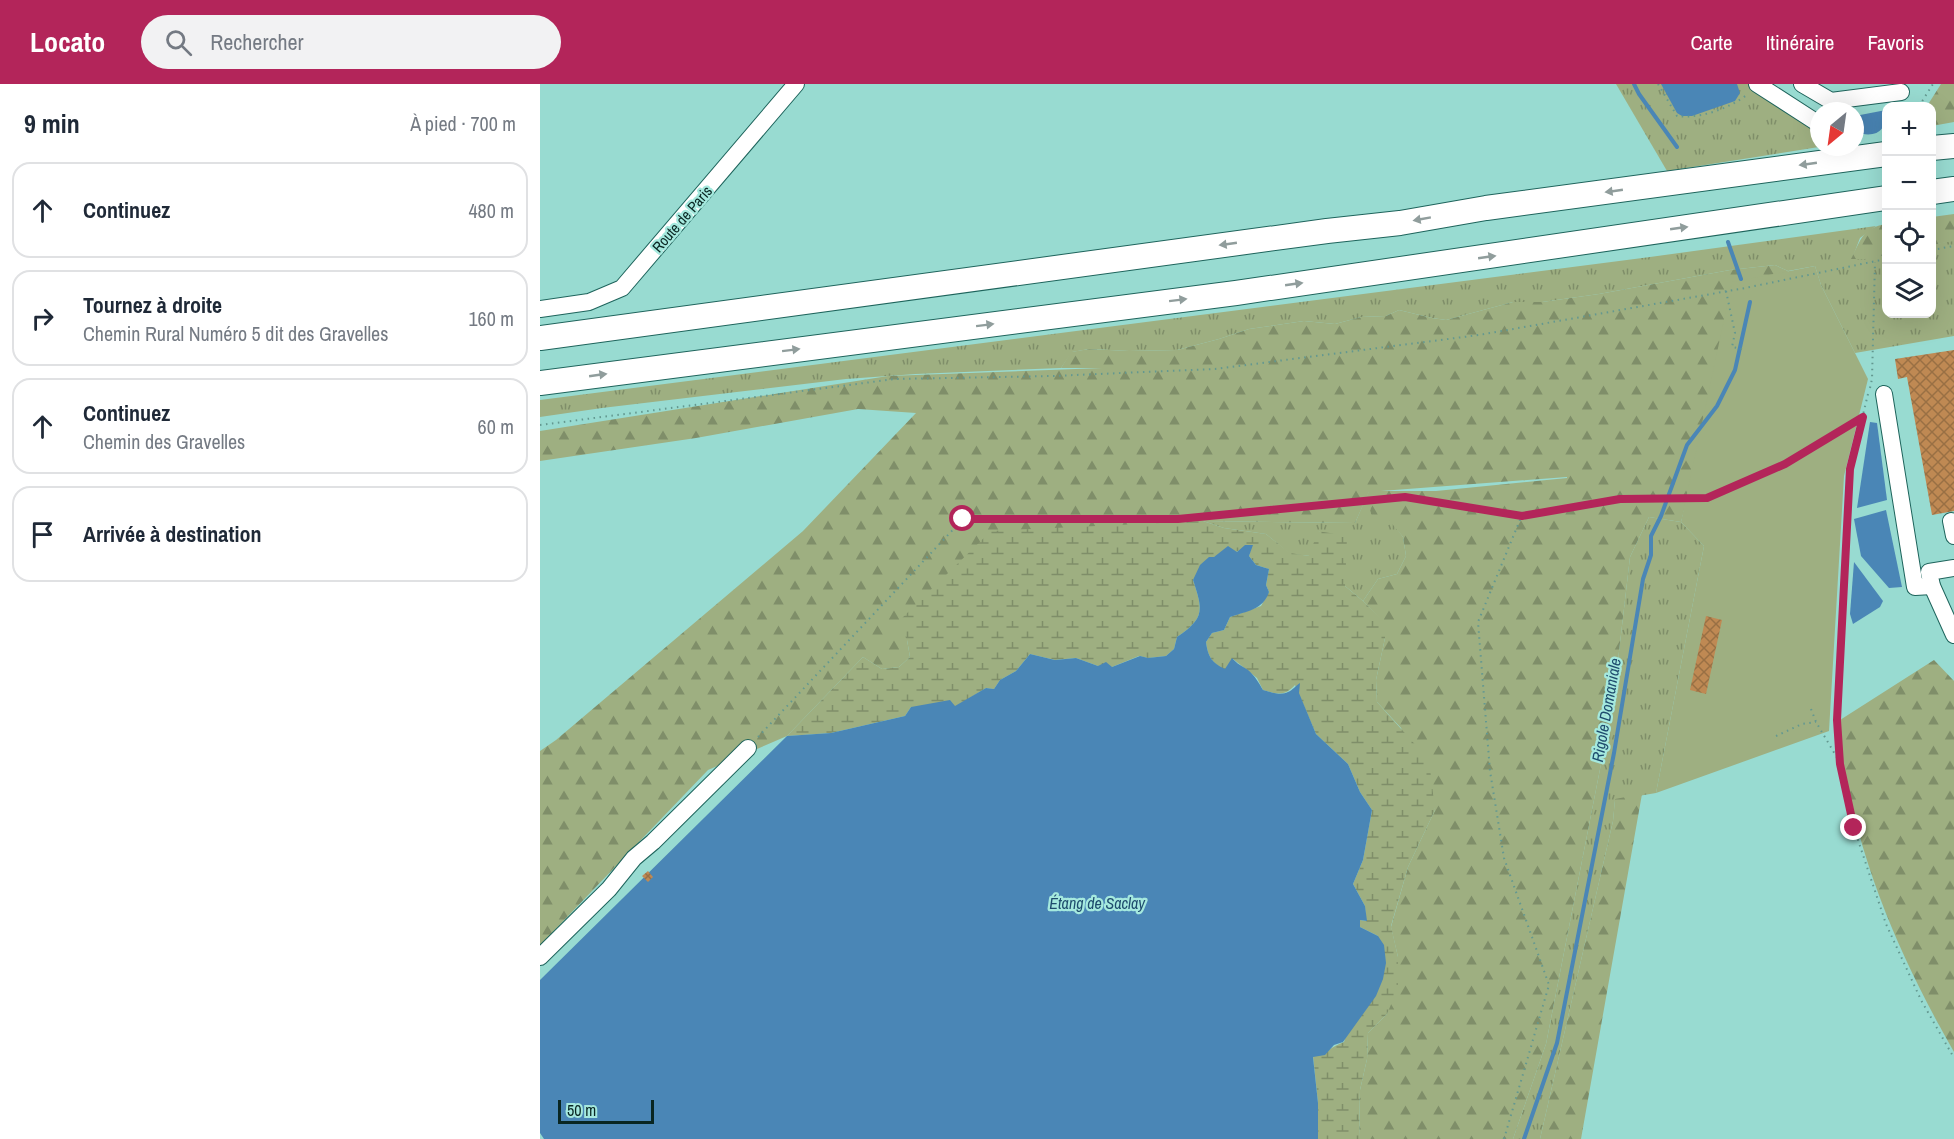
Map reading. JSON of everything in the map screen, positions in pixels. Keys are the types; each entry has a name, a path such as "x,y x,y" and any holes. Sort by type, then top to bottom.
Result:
{"highway":[{"path":"1936,148 1954,146"},
{"path":"540,338 1400,223 1486,208 1882,155"},
{"path":"1936,191 1954,189"},
{"path":"540,383 1236,292 1882,199"}],"street":[{"name":"Route de Paris","path":"540,309 589,302 622,288 796,84"},
{"path":"1802,84 1831,101 1901,92"},
{"path":"1765,86 1810,118"},
{"path":"1884,394 1915,587 1932,586"},
{"path":"1954,568 1929,572 1932,586 1954,635"},
{"path":"540,957 609,889 634,858 748,748"}],"path":[{"path":"1658,84 1677,116 1689,118 1737,102 1765,86"},
{"path":"1922,102 1933,84"},
{"path":"1936,249 1954,246"},
{"path":"540,425 895,379 1052,376 1215,369 1479,335 1882,260"},
{"path":"1875,262 1872,379 1850,469 1837,720 1840,764 1854,828 1886,924 1921,1000 1954,1058"},
{"path":"1726,291 1735,333 1732,347 1743,349"},
{"path":"748,748 963,519 1178,519 1405,497 1522,516 1620,499 1707,498 1785,464 1863,417"},
{"path":"1504,1139 1549,985 1504,858 1490,771 1478,622 1522,516"},
{"path":"1811,709 1840,764"},
{"path":"1776,736 1802,724 1816,722"}],"green space":[{"path":"1616,84 1752,84 1810,120 1810,148 1667,171"},
{"path":"1941,84 1954,84 1954,122 1936,125 1936,102 1930,102"},
{"path":"1954,214 1954,241 1936,244 1936,216"},
{"path":"1882,225 1882,256 1851,259 1863,236"},
{"path":"1876,226 1860,238 1852,259 1882,255 1882,318 1936,318 1936,244 1954,240 1954,336 1855,353 1821,285 1815,266 1788,271 1775,265 1730,270 1599,294 1542,302 1513,302 1446,320 1399,310 1386,316 1361,317 1335,324 1304,321 1249,329 1177,350 1089,349 1072,352 1061,368 846,379 540,417 540,400"},
{"path":"1775,265 1788,271 1693,475 1681,522 1649,517 1630,557 1613,703 1546,1044 1513,1139 1359,1139 1360,1090 1367,1059 1368,1033 1387,1014 1398,957 1391,927 1408,867 1435,810 1401,728 1377,702 1376,680 1385,638 1385,624 1363,601 1378,579 1397,574 1406,556 1403,537 1389,520 1371,514 1369,492 1355,523 1203,521 907,640 910,657 899,667 882,669 863,657 787,736 708,770 547,938 540,955 540,751 556,740 803,531 916,413 858,409 696,438 540,461 540,431 888,376 1102,368 1061,368 1071,352 1089,349 1177,350 1249,329 1304,321 1335,324 1361,317 1386,316 1399,310 1446,320 1513,302 1542,302 1599,294 1730,270","holes":["1567,477 1567,478 1436,491 1381,491"]},
{"path":"1815,266 1821,285 1868,379 1844,476 1829,731 1656,793 1704,546 1681,522 1732,282"},
{"path":"1369,491 1403,537 1406,556 1397,574 1378,579 1363,601 1345,586 1319,531 1310,556 1290,554 1266,534 1224,528 1203,521 1355,523"},
{"path":"1649,517 1681,522 1704,546 1656,793 1615,800 1613,821 1540,1139 1513,1139 1546,1044 1613,703 1630,557"},
{"path":"1203,521 1224,528 1266,534 1290,553 1309,556 1318,531 1347,536 1345,586 1385,623 1385,638 1376,680 1377,702 1429,760 1435,810 1408,867 1391,926 1398,957 1398,988 1387,1014 1368,1033 1367,1059 1360,1090 1359,1139 1318,1139 1318,1103 1313,1056 1322,1054 1344,1042 1378,936 1360,927 1360,920 1366,921 1365,906 1353,884 1363,860 1372,810 1360,792 1348,764 1316,734 1295,685 1280,694 1263,690 1257,678 1233,659 1225,670 1209,656 1206,642 1212,633 1224,630 1230,617 1261,606 1269,592 1266,585 1269,569 1256,565 1249,556 1252,545 1236,552 1214,557 1193,580 1200,606 1197,619 1177,637 1174,649 1166,656 1148,658 1139,656 1112,667 1098,666 1076,658 1055,660 1030,654 1016,671 1000,680 994,689 986,688 955,707 911,707 905,716 831,733 787,736 863,657 882,669 899,667 910,657 907,640 898,622 991,531"},
{"path":"1934,660 1954,681 1954,1052 1901,949 1873,878 1852,804 1843,760 1840,720"},
{"path":"1642,794 1581,1139 1540,1139 1613,821 1615,799"}],"water":[{"path":"1661,84 1737,84 1740,93 1735,101 1692,116 1682,116 1677,113"},
{"path":"1882,111 1882,128 1879,132 1864,134 1864,114"},
{"path":"1870,422 1877,423 1887,500 1857,508"},
{"path":"1886,510 1902,587 1889,588 1861,556 1854,519"},
{"name":"Étang de Saclay","path":"1245,545 1253,545 1249,556 1256,565 1269,569 1266,585 1269,592 1259,606 1230,617 1224,630 1212,633 1206,642 1209,656 1225,669 1232,658 1250,672 1263,690 1282,694 1300,683 1299,693 1316,734 1348,764 1360,792 1372,810 1363,860 1353,884 1365,906 1367,921 1360,920 1360,927 1378,936 1384,945 1386,963 1376,996 1343,1042 1334,1045 1325,1055 1313,1057 1318,1103 1318,1139 544,1139 540,1133 540,980 787,736 831,733 905,716 911,707 950,700 955,706 986,688 994,689 1000,680 1016,671 1030,654 1055,660 1076,658 1098,666 1106,662 1112,667 1140,656 1148,658 1166,656 1174,649 1177,637 1197,619 1200,606 1193,580 1200,565 1228,546 1237,552"},
{"path":"1854,562 1883,601 1880,607 1853,624 1850,614"}],"building":[{"path":"1954,350 1954,511 1932,515 1907,377 1898,379 1895,359"},
{"path":"1706,616 1722,620 1706,694 1690,690"},
{"path":"648,871 653,877 648,882 642,876"}],"waterway":[{"name":"Rigole Domaniale","path":"1634,84 1677,147"},
{"name":"Rigole Domaniale","path":"1728,242 1741,279"},
{"name":"Rigole Domaniale","path":"1524,1139 1557,1043 1614,753 1643,579 1651,555 1651,536 1661,516 1687,445 1717,406 1735,370 1750,302"}],"route":[{"path":"963,519 1178,519 1405,497 1522,516 1620,499 1707,498 1785,464 1863,417 1850,469 1837,720 1840,764 1854,828"}]}
